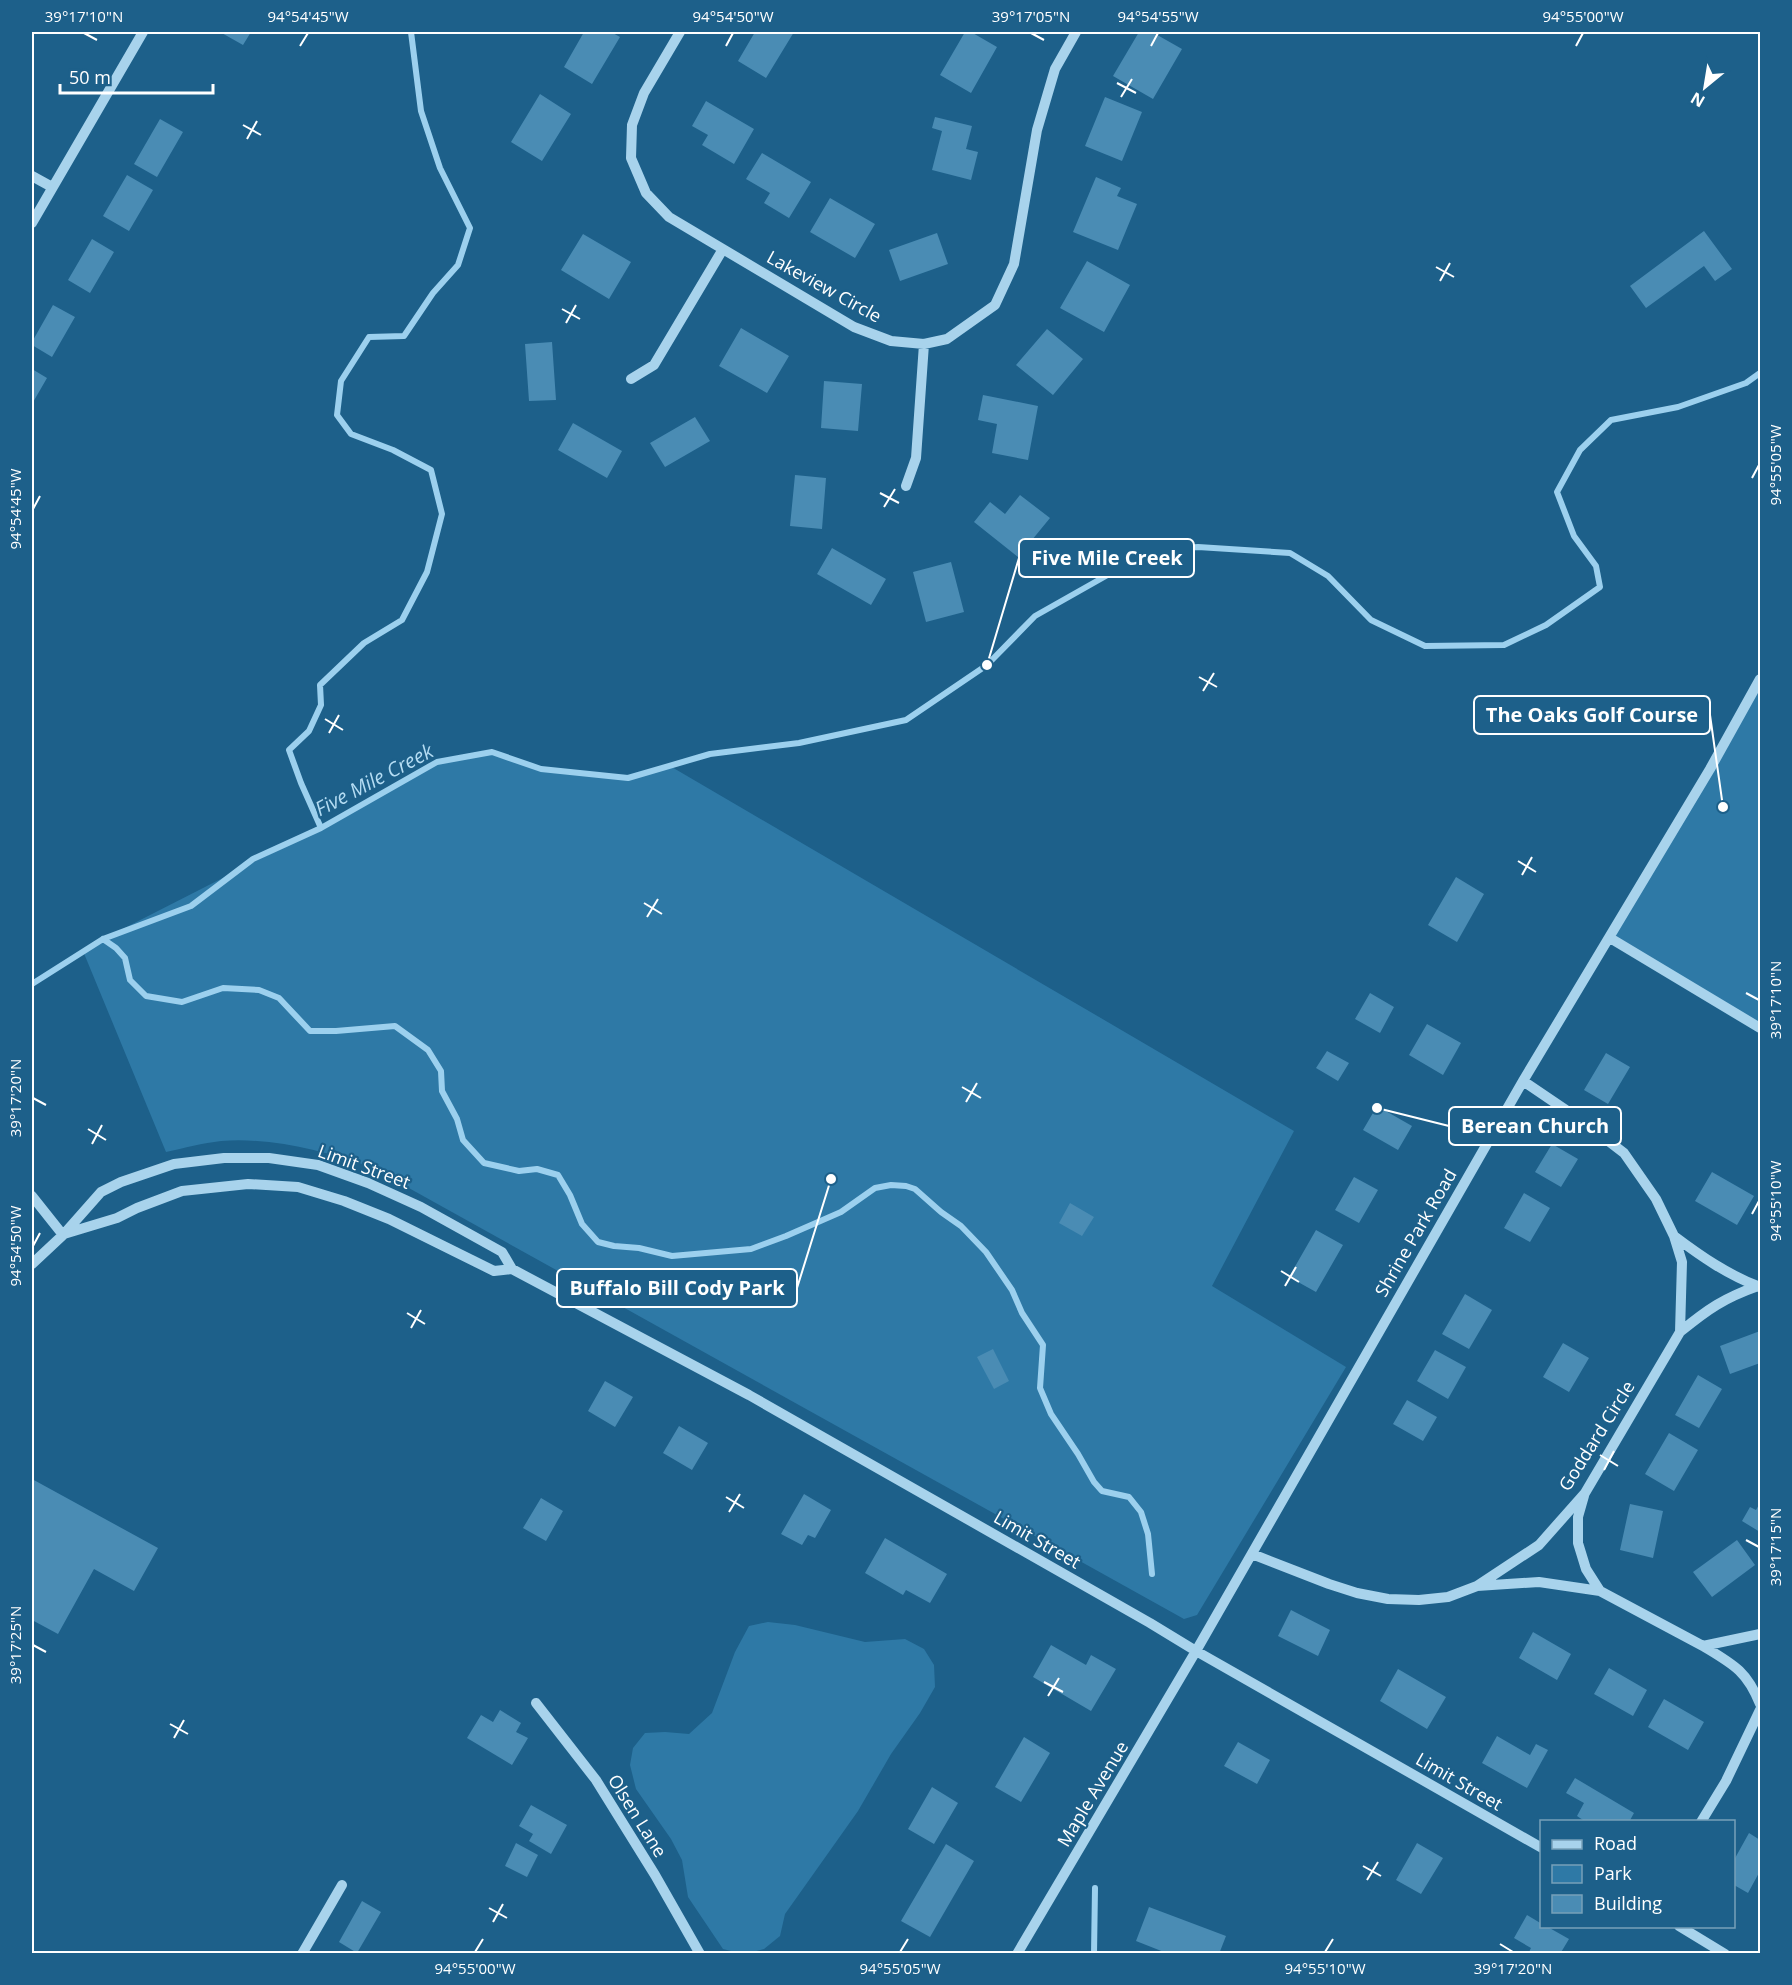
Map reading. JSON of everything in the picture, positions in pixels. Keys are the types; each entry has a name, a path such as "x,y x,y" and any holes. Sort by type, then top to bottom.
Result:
{"street":[{"path":"32,223 143,32"},
{"name":"Lakeview Circle","path":"680,32 644,93 632,125 631,158 646,193 669,218 854,327 891,341 924,344 947,339 995,305 1014,264 1037,129 1055,69 1076,32"},
{"path":"32,176 52,187"},
{"path":"631,379 654,366 723,249"},
{"path":"906,486 916,458 924,344"},
{"name":"Shrine Park Road","path":"1196,1651 1522,1081 1610,938 1761,679"},
{"path":"1610,938 1761,1028"},
{"name":"Goddard Circle","path":"1252,1554 1329,1584 1357,1593 1388,1599 1419,1600 1448,1597 1477,1586 1539,1545 1585,1493 1680,1332 1682,1262 1674,1236 1656,1199 1624,1153 1585,1123 1522,1081"},
{"name":"Limit Street","path":"63,1235 101,1192 121,1182 174,1164 224,1158 269,1158 318,1165 368,1183 411,1202 502,1252 512,1269 749,1395 1540,1847"},
{"name":"Limit Street","path":"63,1235 117,1218 182,1191 248,1185 298,1187 345,1201 389,1219 494,1271 512,1269"},
{"path":"32,1196 63,1235 32,1264"},
{"path":"1674,1236 1724,1271 1760,1286"},
{"path":"1680,1332 1705,1311 1730,1296 1760,1286"},
{"path":"1585,1493 1578,1517 1578,1543 1586,1569 1600,1591 1703,1646 1740,1669 1754,1686 1761,1704"},
{"name":"Goddard Circle","path":"1477,1586 1539,1582 1600,1591"},
{"path":"1703,1646 1761,1634"},
{"name":"Maple Avenue","path":"1017,1953 1196,1651"},
{"name":"Olsen Lane","path":"536,1703 596,1780 700,1953"},
{"path":"1702,1820 1726,1781 1761,1710"},
{"path":"302,1953 342,1885"},
{"path":"1681,1928 1725,1953"}],"green space":[{"path":"1760,676 1760,1028 1610,938"},
{"path":"492,752 541,769 628,778 670,766 1294,1131 1212,1286 1346,1367 1197,1615 1184,1619 371,1167 297,1146 259,1141 221,1141 166,1152 83,951 321,828 437,762"},
{"path":"768,1622 795,1625 865,1642 905,1639 924,1649 934,1665 935,1687 891,1754 858,1811 785,1914 780,1936 764,1949 739,1953 723,1949 688,1897 682,1860 671,1839 636,1789 630,1765 633,1748 645,1733 689,1734 712,1713 735,1652 749,1626"}],"building":[{"path":"220,32 251,32 243,45"},
{"path":"584,32 611,32 620,37 592,84 564,67"},
{"path":"755,32 794,32 766,78 738,61"},
{"path":"965,32 971,32 997,47 971,93 940,75"},
{"path":"1139,32 1152,32 1182,49 1153,99 1113,76"},
{"path":"540,94 571,114 542,161 511,142"},
{"path":"1105,97 1142,112 1122,161 1085,146"},
{"path":"706,101 754,129 734,164 702,145 708,135 692,126"},
{"path":"935,117 972,126 966,149 978,152 971,180 932,170 942,131 932,128"},
{"path":"160,119 183,132 157,177 134,164"},
{"path":"762,153 811,182 789,218 764,203 770,193 746,179"},
{"path":"127,175 153,190 129,231 103,216"},
{"path":"1096,177 1121,188 1117,196 1137,204 1118,250 1073,232"},
{"path":"830,198 875,224 855,258 810,232"},
{"path":"1704,231 1732,269 1715,281 1704,266 1646,308 1630,286"},
{"path":"937,233 948,264 900,281 889,250"},
{"path":"583,234 631,262 609,299 561,270"},
{"path":"92,239 114,252 90,293 68,280"},
{"path":"1087,261 1130,285 1104,332 1060,308"},
{"path":"53,305 75,317 52,357 32,345 32,342"},
{"path":"741,328 789,356 767,393 719,366"},
{"path":"1047,329 1083,359 1053,395 1016,365"},
{"path":"552,342 556,400 529,401 525,344"},
{"path":"32,369 47,378 32,404"},
{"path":"824,381 862,384 858,431 821,428"},
{"path":"983,395 1038,406 1028,460 992,453 997,424 978,420"},
{"path":"695,417 710,441 665,467 650,443"},
{"path":"573,423 622,451 607,478 558,450"},
{"path":"795,475 826,478 822,529 790,526"},
{"path":"1020,495 1050,518 1018,557 974,522 990,502 1005,514"},
{"path":"832,548 886,579 871,605 817,574"},
{"path":"951,562 964,612 926,622 913,572"},
{"path":"1456,877 1484,894 1457,942 1428,925"},
{"path":"1370,993 1394,1007 1380,1033 1355,1019"},
{"path":"1427,1024 1461,1043 1443,1075 1409,1055"},
{"path":"1327,1051 1349,1063 1338,1081 1316,1068"},
{"path":"1606,1053 1630,1067 1608,1104 1584,1090"},
{"path":"1377,1106 1412,1126 1398,1150 1363,1130"},
{"path":"1552,1144 1578,1159 1561,1187 1535,1172"},
{"path":"1712,1172 1754,1196 1737,1225 1695,1201"},
{"path":"1354,1177 1378,1190 1359,1223 1335,1210"},
{"path":"1524,1193 1550,1208 1530,1242 1504,1228"},
{"path":"1070,1203 1094,1217 1082,1236 1059,1223"},
{"path":"1316,1230 1343,1245 1316,1292 1289,1277"},
{"path":"1465,1294 1492,1310 1469,1349 1442,1334"},
{"path":"1760,1331 1760,1363 1730,1374 1720,1346"},
{"path":"1563,1343 1589,1358 1569,1392 1543,1377"},
{"path":"993,1349 1009,1381 994,1389 977,1357"},
{"path":"1435,1350 1466,1367 1448,1399 1417,1381"},
{"path":"1698,1375 1722,1389 1699,1428 1675,1415"},
{"path":"605,1381 633,1397 615,1427 588,1411"},
{"path":"1407,1400 1437,1417 1423,1441 1393,1424"},
{"path":"679,1426 708,1443 692,1470 663,1453"},
{"path":"1669,1433 1698,1450 1674,1491 1645,1474"},
{"path":"32,1479 158,1548 134,1591 94,1569 58,1634 32,1620"},
{"path":"804,1494 831,1510 815,1538 808,1535 802,1545 781,1534"},
{"path":"541,1498 563,1511 546,1541 523,1528"},
{"path":"1760,1503 1760,1532 1742,1521 1750,1507 1756,1510"},
{"path":"1630,1504 1663,1511 1653,1558 1620,1550"},
{"path":"885,1538 947,1574 930,1603 906,1590 903,1595 865,1573"},
{"path":"1737,1540 1755,1565 1712,1597 1693,1572"},
{"path":"1291,1610 1330,1630 1318,1656 1278,1636"},
{"path":"1533,1632 1571,1654 1557,1680 1519,1658"},
{"path":"1051,1645 1086,1665 1091,1655 1116,1669 1091,1711 1033,1677"},
{"path":"1609,1668 1647,1690 1633,1716 1594,1694"},
{"path":"1398,1669 1446,1697 1427,1729 1380,1701"},
{"path":"1664,1699 1704,1722 1688,1750 1648,1727"},
{"path":"500,1710 521,1723 516,1732 528,1738 512,1765 467,1738 481,1715 493,1722"},
{"path":"1497,1736 1530,1755 1536,1744 1548,1750 1527,1788 1482,1763"},
{"path":"1024,1737 1050,1753 1021,1802 995,1787"},
{"path":"1238,1742 1270,1760 1257,1784 1224,1766"},
{"path":"1575,1778 1634,1813 1630,1820 1583,1820 1577,1816 1584,1803 1566,1793"},
{"path":"932,1787 958,1803 934,1844 908,1829"},
{"path":"531,1805 567,1825 551,1854 529,1841 533,1834 519,1826"},
{"path":"1749,1833 1760,1840 1760,1871 1748,1893 1735,1886 1735,1858"},
{"path":"516,1843 538,1855 527,1877 505,1866"},
{"path":"1417,1843 1443,1858 1421,1894 1396,1880"},
{"path":"946,1844 974,1861 930,1937 901,1921"},
{"path":"362,1901 381,1912 357,1953 339,1942"},
{"path":"1149,1907 1226,1936 1219,1954 1169,1954 1136,1941"},
{"path":"1527,1915 1540,1923 1540,1928 1550,1928 1569,1939 1560,1954 1528,1954 1531,1948 1514,1938"}],"waterway":[{"path":"321,828 289,750 309,731 321,705 320,685 364,643 402,620 427,572 442,514 431,470 393,450 351,434 337,415 341,381 369,337 404,336 433,293 458,265 470,228 440,168 421,111 411,32"},
{"name":"Five Mile Creek","path":"32,984 103,939 191,906 253,859 321,828 437,762 492,752 541,769 628,778 710,754 799,743 906,720 987,665 1035,616 1150,551 1198,547 1290,553 1328,576 1371,620 1425,646 1504,645 1546,625 1600,587 1596,566 1574,536 1557,492 1580,450 1611,420 1678,407 1746,383 1760,373"},
{"path":"103,939 125,958 130,980 146,996 182,1002 223,988 259,990 279,998 310,1031 395,1026 428,1050 441,1071 442,1091 457,1119 463,1140 484,1163 519,1171 537,1169 558,1175 570,1195 582,1224 598,1242 672,1256 751,1249 841,1212 875,1188 891,1185 915,1189 961,1226 986,1252 1012,1290 1022,1313 1043,1345 1040,1388 1051,1414 1102,1491 1129,1497 1141,1512 1148,1534 1152,1574"},
{"path":"1094,1954 1095,1888"}],"place":[{"name":"Five Mile Creek","path":"987,665"},
{"name":"The Oaks Golf Course","path":"1723,807"},
{"name":"Berean Church","path":"1377,1108"},
{"name":"Buffalo Bill Cody Park","path":"831,1179"}]}
